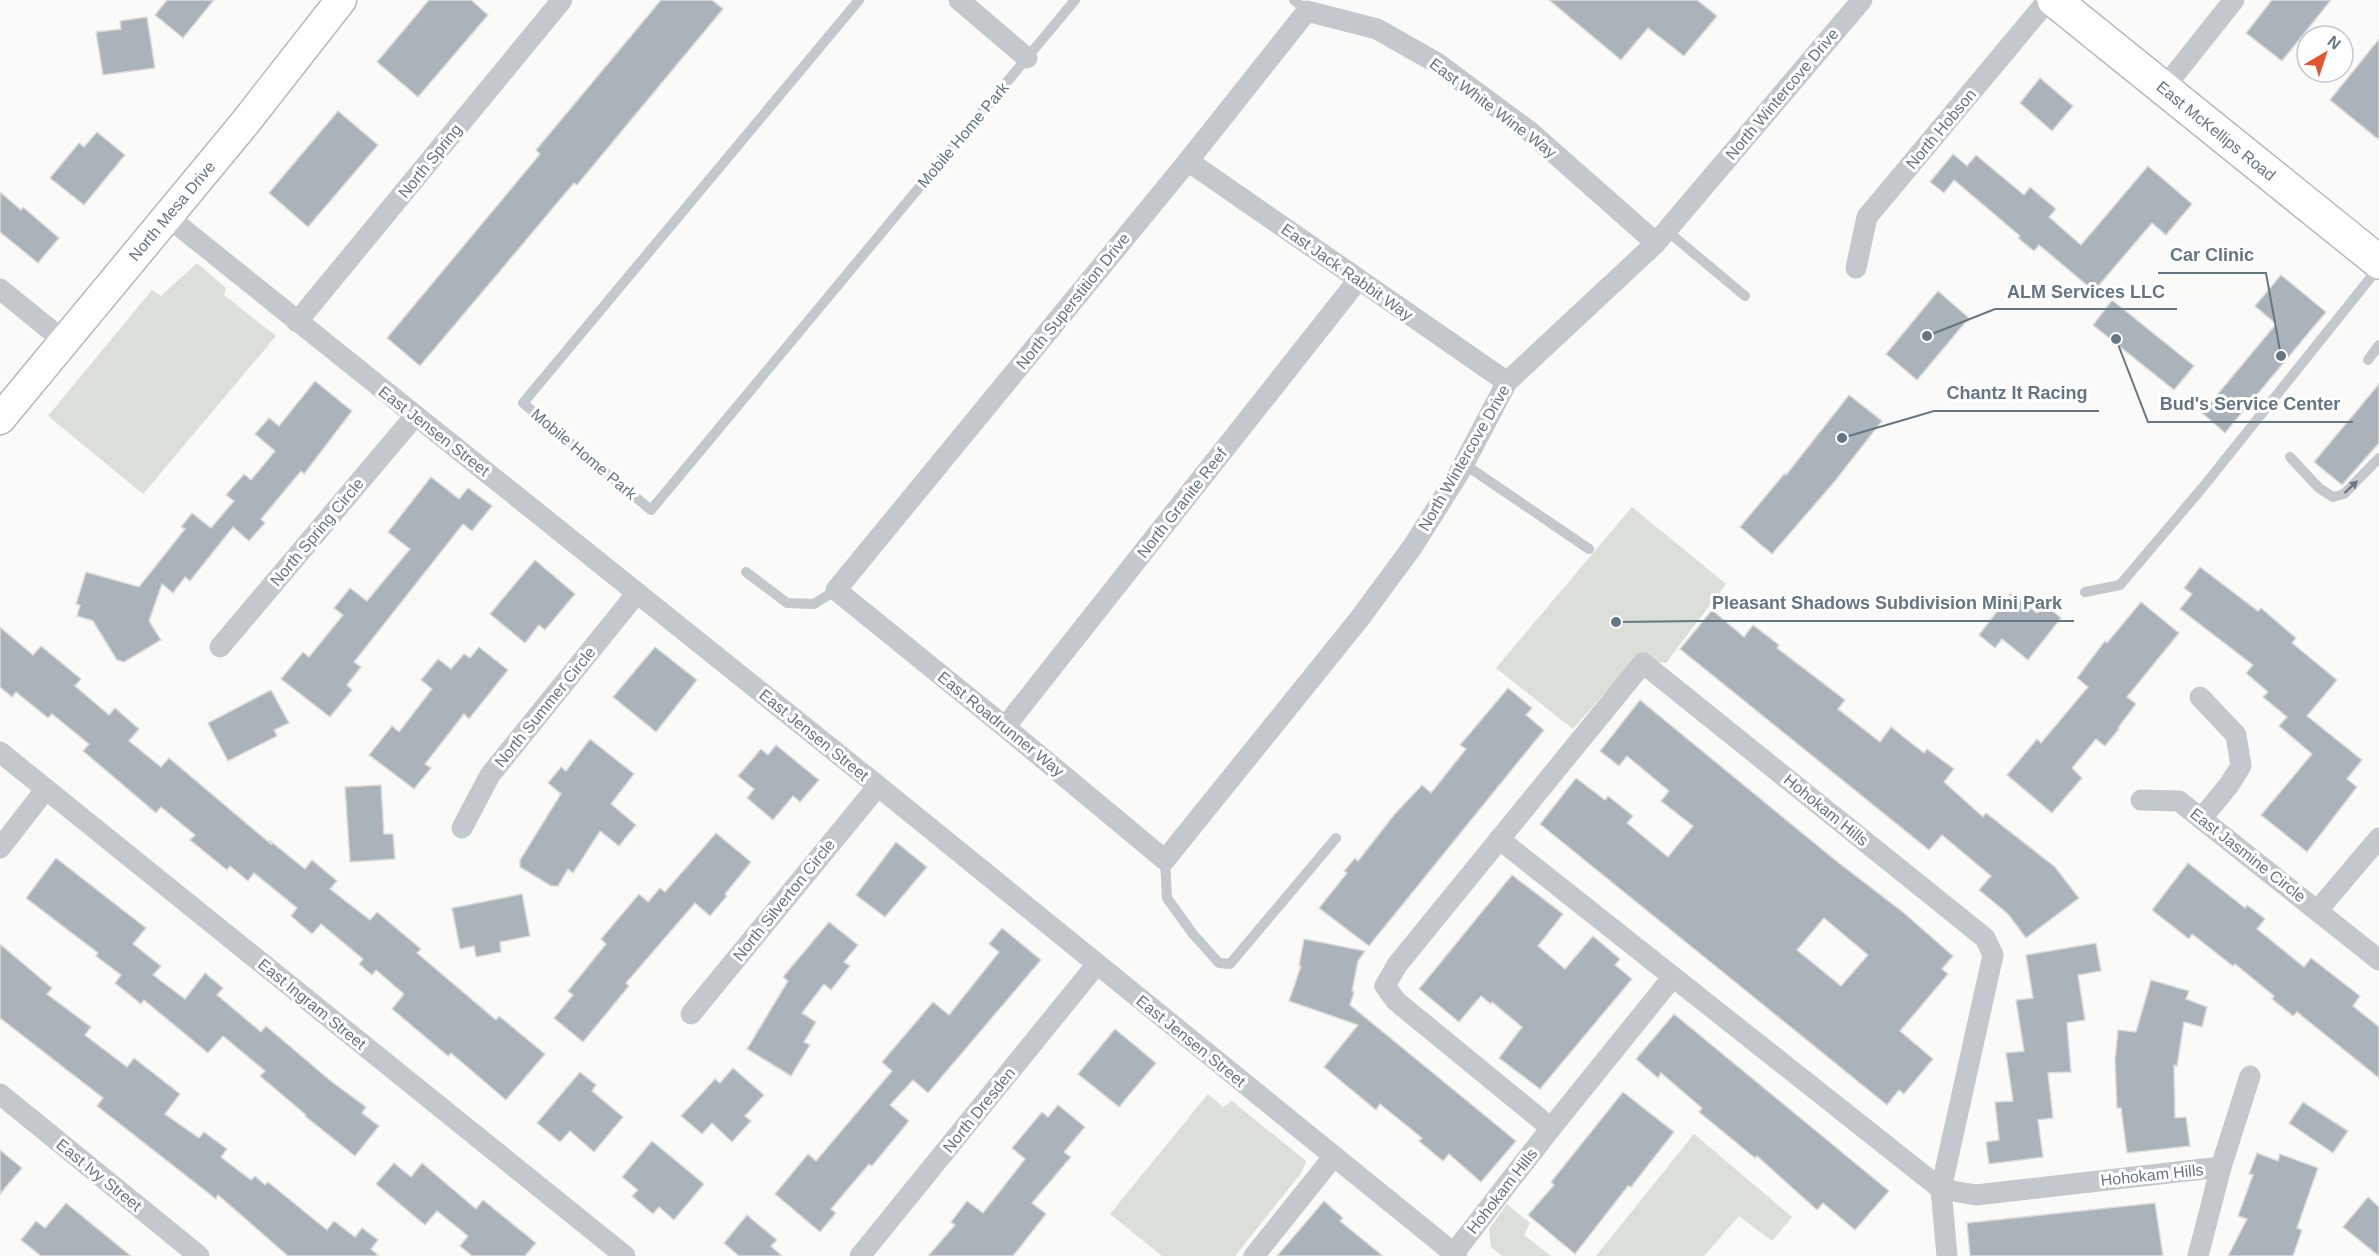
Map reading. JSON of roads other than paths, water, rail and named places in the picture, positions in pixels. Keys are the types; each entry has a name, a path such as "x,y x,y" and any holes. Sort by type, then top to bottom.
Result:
{"main road":[{"name":"North Mesa Drive","path":"0,419 168,217 341,0"},
{"name":"East McKellips Road","path":"2054,0 2379,262"}],"street":[{"name":"North Spring","path":"297,322 562,0"},
{"path":"959,0 1027,58"},
{"name":"North Wintercove Drive","path":"1164,860 1360,618 1413,546 1464,464 1507,382 1661,236 1862,0"},
{"name":"North Hobson","path":"1856,268 1867,217 2048,0"},
{"path":"2164,88 2234,0"},
{"name":"East White Wine Way","path":"1301,5 1377,29 1437,63 1529,131 1661,236"},
{"name":"North Superstition Drive","path":"836,590 1188,161 1301,5"},
{"name":"East Jack Rabbit Way","path":"1188,161 1507,382"},
{"name":"East Jensen Street","path":"168,217 878,786 1455,1255"},
{"name":"North Granite Reef","path":"1005,727 1358,280"},
{"path":"0,289 64,341"},
{"name":"North Spring Circle","path":"220,647 415,416"},
{"name":"East Roadrunner Way","path":"836,590 1164,860"},
{"name":"North Summer Circle","path":"462,828 490,775 638,593"},
{"name":"Hohokam Hills","path":"1551,1128 1396,1001 1385,986 1397,965 1643,663 1985,938 1993,955 1941,1189 1947,1256"},
{"path":"2200,697 2236,735 2241,766 2229,785 2201,819"},
{"name":"East Ingram Street","path":"0,752 624,1256"},
{"name":"North Silverton Circle","path":"691,1014 878,786"},
{"path":"0,848 46,789"},
{"name":"East Jasmine Circle","path":"2141,800 2179,801 2379,960"},
{"path":"2318,910 2379,838"},
{"name":"Hohokam Hills","path":"1498,839 1941,1189 1976,1195 2221,1167"},
{"name":"North Dresden","path":"860,1256 1097,964"},
{"name":"Hohokam Hills","path":"1455,1255 1551,1128 1672,978"},
{"name":"Hohokam Hills","path":"2198,1256 2221,1167 2250,1076"},
{"name":"East Ivy Street","path":"0,1094 199,1256"},
{"path":"1254,1256 1334,1156"}],"lane":[{"name":"Mobile Home Park","path":"859,0 523,403 651,510 1076,0"},
{"path":"1661,236 1745,297"},
{"path":"2085,592 2120,585 2203,487 2379,267"},
{"path":"2368,360 2379,345"},
{"path":"2290,457 2319,488 2334,497 2344,494 2379,459"},
{"path":"1464,464 1589,549"},
{"path":"746,572 787,603 814,603 836,590"},
{"path":"1164,860 1167,898 1193,934 1219,963 1230,964 1336,838"}],"place":[{"name":"ALM Services LLC","path":"1927,336"},
{"name":"Bud's Service Center","path":"2116,339"},
{"name":"Car Clinic","path":"2281,356"},
{"name":"Chantz It Racing","path":"1842,438"},
{"name":"Pleasant Shadows Subdivision Mini Park","path":"1616,622"}]}
